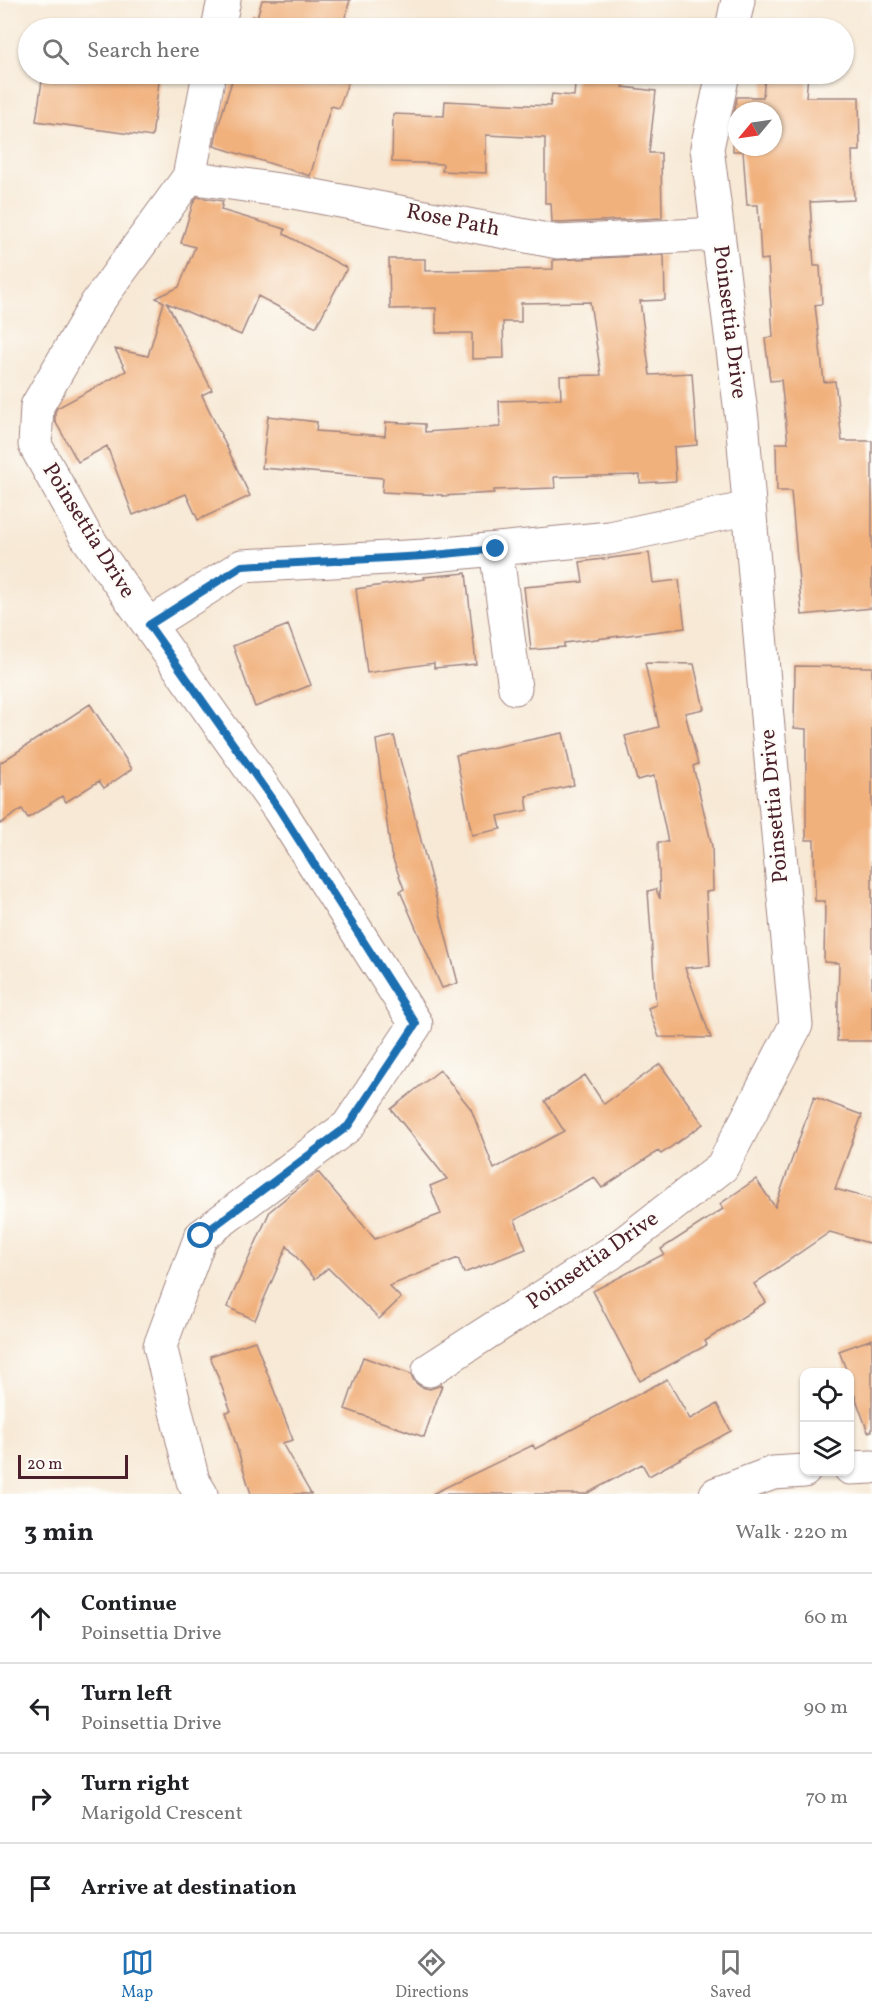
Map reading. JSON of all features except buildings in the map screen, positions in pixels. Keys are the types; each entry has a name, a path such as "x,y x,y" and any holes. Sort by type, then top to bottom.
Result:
{"street":[{"path":"220,18 224,0"},
{"path":"734,18 738,0"},
{"name":"Poinsettia Drive","path":"201,1494 193,1481 160,1346 201,1236 348,1126 416,1024 279,809 84,533 35,445 37,405 97,303 189,177 207,84"},
{"name":"Poinsettia Drive","path":"429,1370 611,1253 722,1167 796,1025 742,420 707,148 721,84"},
{"name":"Rose Path","path":"189,177 293,192 558,242 718,234"},
{"path":"149,625 242,566 424,556 610,538 749,508"},
{"path":"496,549 515,688"},
{"path":"854,1468 872,1467"},
{"path":"716,1494 773,1473 800,1471"}],"route":[{"path":"201,1236 348,1126 416,1024 279,809 149,625 242,566 424,556 496,549"}]}
